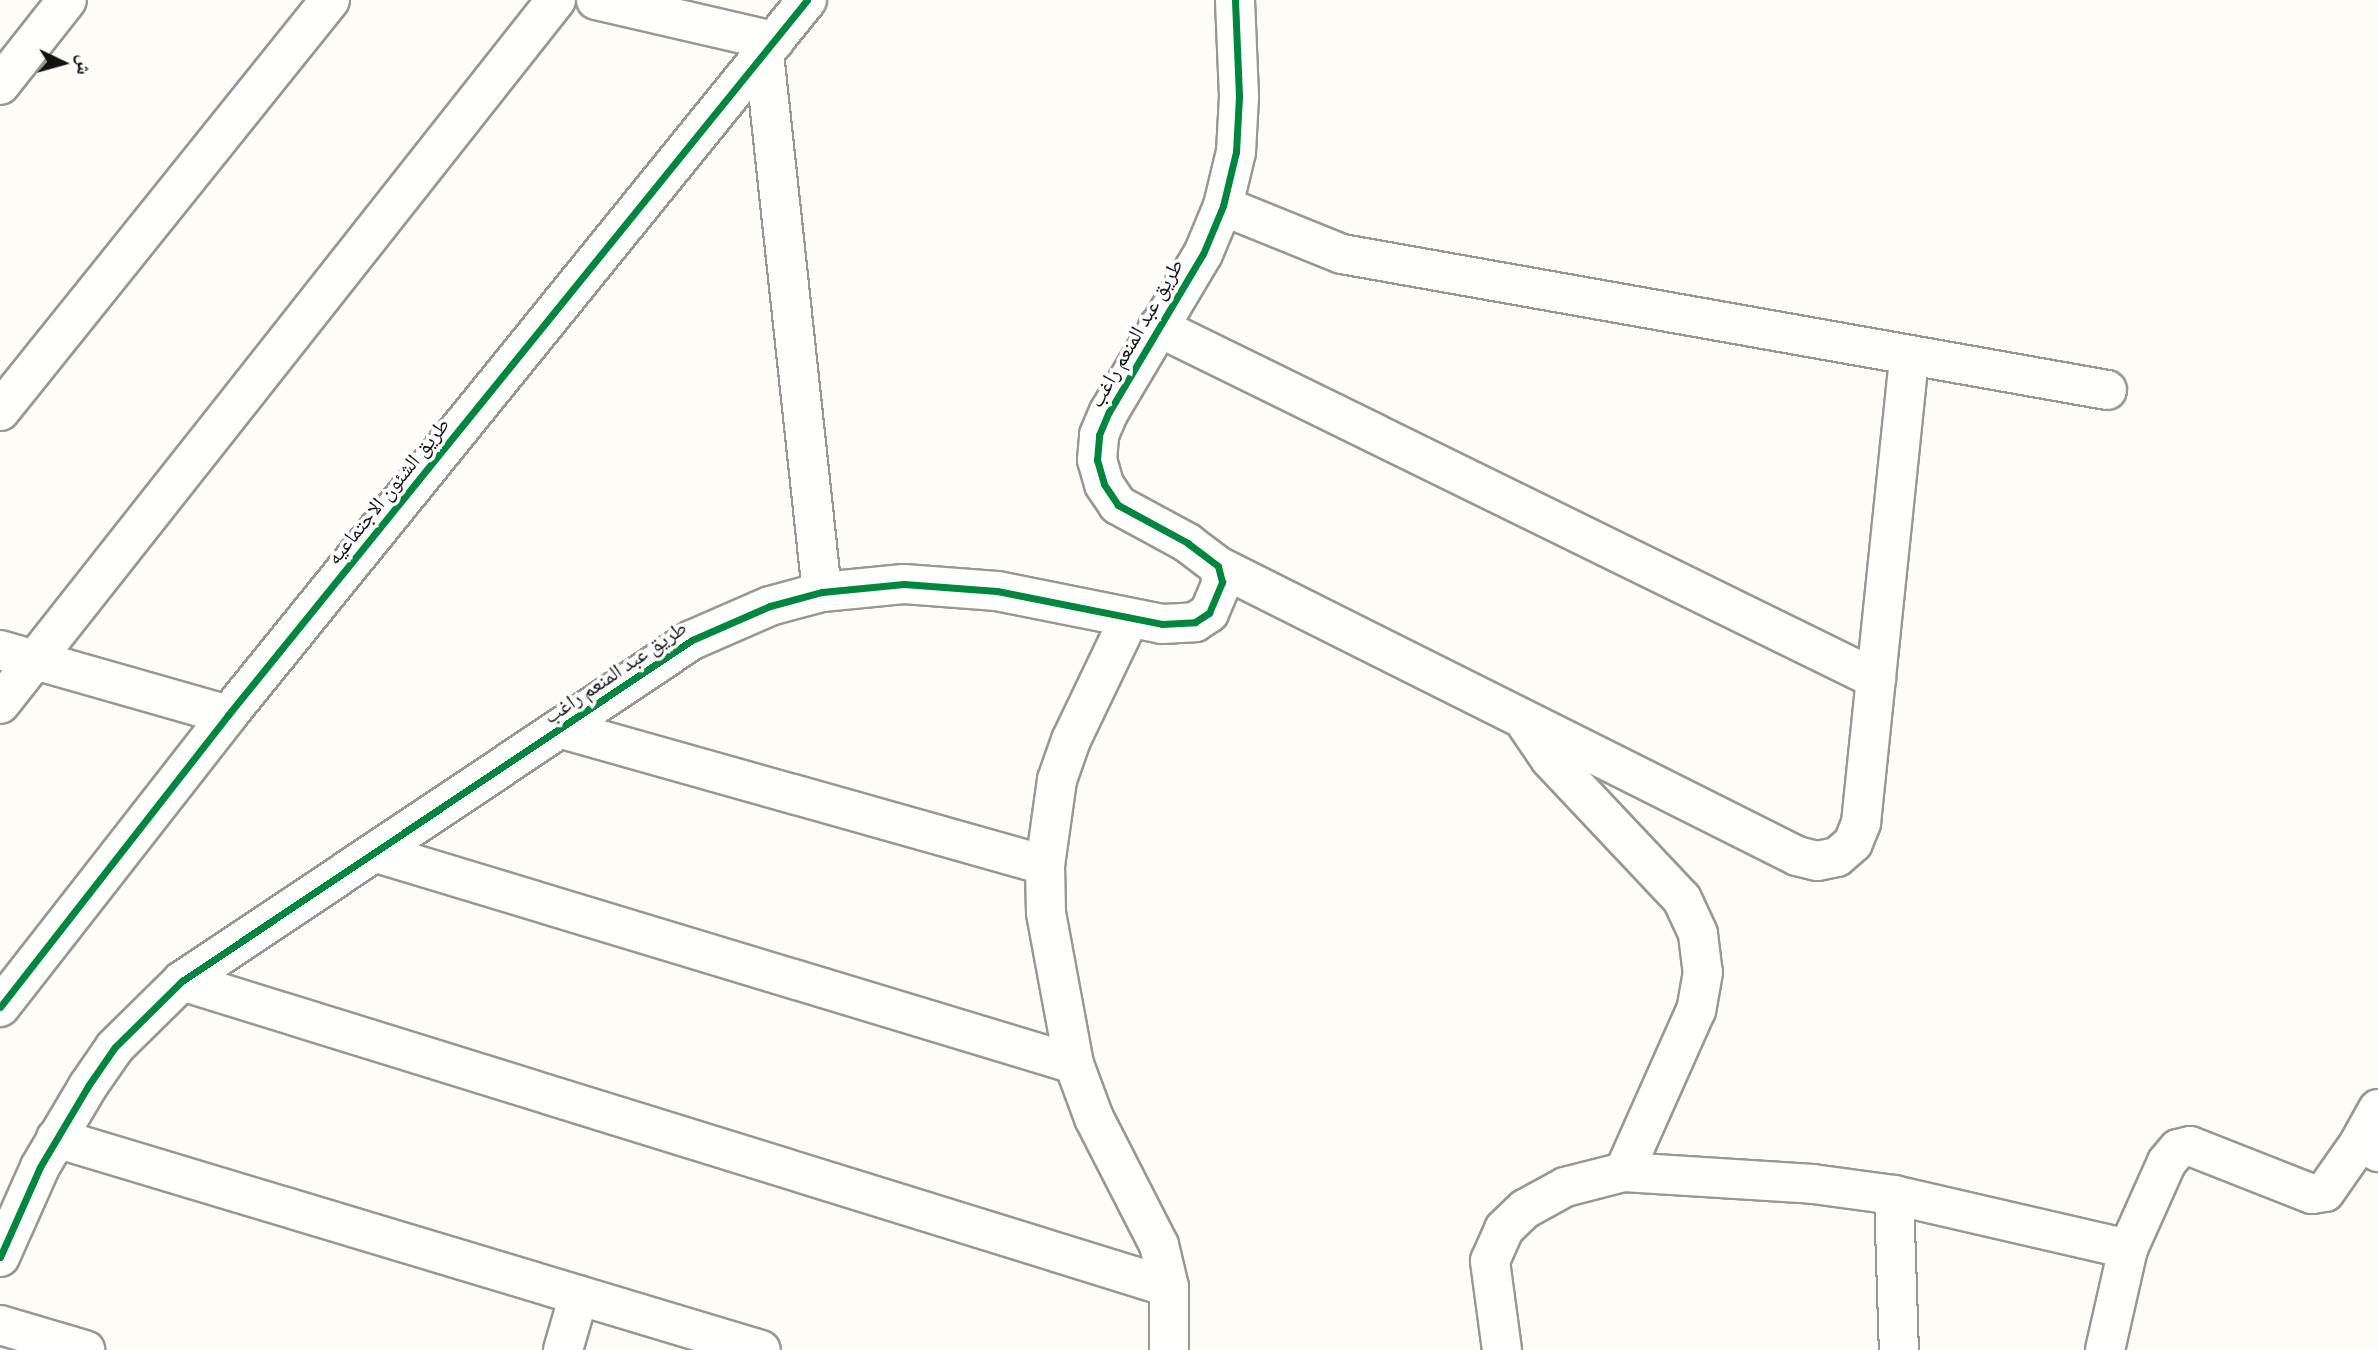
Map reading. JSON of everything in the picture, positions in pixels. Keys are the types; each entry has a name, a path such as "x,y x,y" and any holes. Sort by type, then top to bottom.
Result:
{"street":[{"path":"0,85 67,0"},
{"path":"0,411 330,0"},
{"path":"0,705 17,655 556,0"},
{"path":"596,0 769,48 822,592"},
{"name":"طريق الشئون الاجتماعيه","path":"0,1007 228,715 807,0"},
{"name":"طريق عبد المنعم راغب","path":"0,1256 56,1139 115,1047 182,981 692,640 770,607 822,592 904,584 951,585 1162,624 1195,622 1219,599 1222,582 1218,566 1188,543 1118,505 1104,484 1097,460 1099,435 1158,327 1203,254 1223,206 1236,152 1239,96 1235,0"},
{"path":"1223,206 1342,254 2108,390"},
{"path":"1158,327 1876,679"},
{"path":"1218,566 1797,856 1817,861 1838,856 1853,843 1861,823 1909,355"},
{"path":"1129,619 1071,740 1057,780 1045,865 1046,914 1074,1065 1094,1118 1147,1215 1169,1287 1169,1350"},
{"path":"17,655 228,715"},
{"path":"1524,721 1550,759 1682,899 1698,934 1703,972 1696,1010 1623,1172"},
{"path":"562,729 1045,865"},
{"path":"377,853 1074,1065"},
{"path":"182,981 1169,1287"},
{"path":"2105,1350 2128,1249 2167,1162 2178,1149 2190,1146 2312,1194 2325,1192 2369,1147 2378,1109"},
{"path":"56,1139 761,1350"},
{"path":"1502,1350 1490,1261 1504,1229 1525,1209 1565,1187 1623,1172 1894,1195 2128,1249"},
{"path":"1894,1195 1899,1350"},
{"path":"563,1350 579,1296"},
{"path":"0,1325 85,1350"}],"cycle path":[{"path":"0,1007 228,715 807,0"},
{"path":"0,1257 40,1167 88,1086 115,1047 182,981 692,640 770,606 822,592 904,584 997,591 1162,624 1195,622 1209,613 1222,582 1218,566 1188,543 1118,505 1104,484 1097,460 1099,435 1109,412 1203,254 1223,206 1236,152 1239,96 1235,0"}]}
